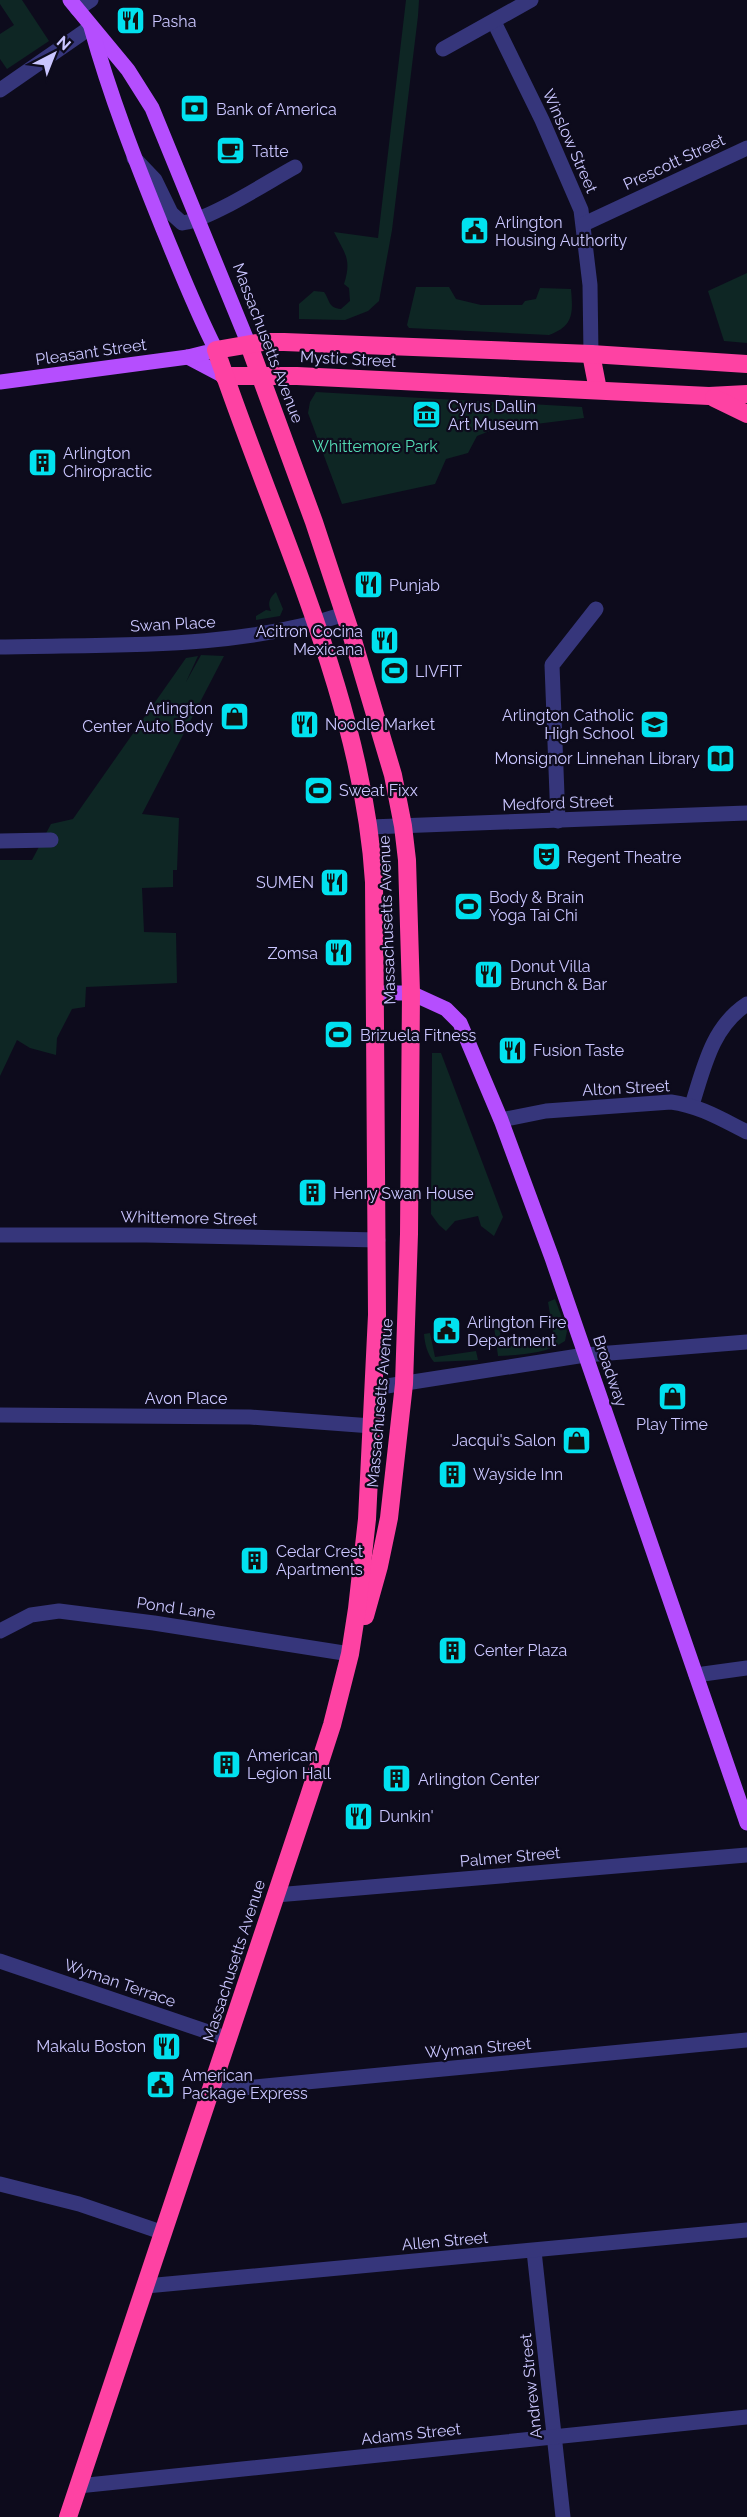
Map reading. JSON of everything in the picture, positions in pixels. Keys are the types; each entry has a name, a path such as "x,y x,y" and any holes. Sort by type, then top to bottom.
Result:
{"highway":[{"name":"Mystic Street","path":"216,350 284,342 591,354 747,364"},
{"name":"Massachusetts Avenue","path":"249,345 345,614 386,748 403,825 408,876 411,993 408,1273 404,1383 390,1507 379,1566 367,1610 350,1654"},
{"name":"Massachusetts Avenue","path":"68,2517 212,2091 332,1725 350,1654 363,1565 374,1388 378,1240 374,882 370,827 357,762 315,624 216,350"},
{"path":"591,354 598,390"},
{"name":"Mystic Street","path":"224,376 260,375 709,396 747,394"},
{"path":"709,396 747,414"}],"main road":[{"name":"Massachusetts Avenue","path":"74,5 128,70 152,108 249,345"},
{"name":"Massachusetts Avenue","path":"91,27 114,104 201,321 216,350"},
{"name":"Mystic Street","path":"188,357 216,350"},
{"name":"Mystic Street","path":"188,357 224,376"},
{"name":"Pleasant Street","path":"0,382 188,357"},
{"name":"Broadway","path":"375,993 411,993 455,1015 501,1120 747,1823"}],"street":[{"path":"74,5 92,0"},
{"path":"443,49 531,0"},
{"name":"Winslow Street","path":"494,22 569,180 584,224 590,285 591,354"},
{"path":"0,90 91,27"},
{"name":"Prescott Street","path":"584,224 747,148"},
{"path":"135,158 155,180 176,220 182,223 198,218 295,167"},
{"path":"558,821 552,666 596,609"},
{"name":"Swan Place","path":"0,647 226,639 284,631 345,614"},
{"path":"0,633 0,647"},
{"name":"Medford Street","path":"370,827 747,813"},
{"path":"0,841 51,840"},
{"path":"692,1105 706,1059 718,1033 731,1016 747,1004"},
{"name":"Alton Street","path":"501,1120 546,1111 671,1102 692,1105 711,1112 747,1132"},
{"name":"Whittemore Street","path":"0,1235 146,1235 378,1240"},
{"path":"374,1388 585,1355 747,1342"},
{"name":"Avon Place","path":"0,1415 250,1417 372,1426"},
{"name":"Pond Lane","path":"0,1631 31,1615 59,1611 154,1623 350,1654"},
{"path":"696,1675 747,1668"},
{"name":"Palmer Street","path":"276,1895 747,1854"},
{"name":"Wyman Terrace","path":"0,1961 229,2039"},
{"name":"Wyman Street","path":"212,2091 747,2040"},
{"path":"0,2184 79,2204 164,2233"},
{"name":"Allen Street","path":"146,2286 747,2230"},
{"name":"Andrew Street","path":"534,2251 563,2517"},
{"name":"Adams Street","path":"78,2486 747,2417"}],"green space":[{"path":"0,0 22,0 49,41 7,69 0,59 0,34 14,25 0,4"},
{"path":"406,0 419,0 418,16 392,230 379,301 368,311 345,320 299,319 299,304 314,291 324,292 331,305 337,308 341,309 350,301 349,288 344,284 347,268 346,257 334,232 378,238"},
{"path":"747,273 747,343 724,341 708,291"},
{"path":"416,287 449,287 456,299 481,305 522,305 525,301 536,299 540,288 571,289 572,312 563,327 549,335 409,328 407,325"},
{"name":"Whittemore Park","path":"316,392 582,407 584,418 495,429 477,436 468,453 446,459 435,484 342,504 308,413 310,402"},
{"path":"276,592 283,609 280,616 256,620 256,616 266,610 271,611 270,600"},
{"path":"201,655 224,656 142,814 179,818 177,870 173,870 173,887 142,888 144,932 176,933 177,983 86,987 85,1007 72,1009 57,1038 56,1055 30,1048 17,1040 0,1076 0,860 32,860 51,824 73,819 186,658 198,656 186,682"},
{"path":"432,1053 441,1053 503,1217 494,1236 481,1226 478,1216 455,1221 446,1231 431,1214"},
{"path":"555,1299 567,1331 565,1341 550,1349 498,1356 493,1319 498,1319 502,1346 539,1343 554,1338 548,1302"},
{"path":"430,1333 435,1357 476,1351 478,1360 434,1362 424,1338 424,1334"}],"place":[{"name":"Pasha","path":"131,21"},
{"name":"Bank of America","path":"195,109"},
{"name":"Tatte","path":"231,151"},
{"name":"Arlington Housing Authority","path":"474,231"},
{"name":"Cyrus Dallin Art Museum","path":"427,415"},
{"name":"Arlington Chiropractic","path":"42,462"},
{"name":"Punjab","path":"368,585"},
{"name":"Acitron Cocina Mexicana","path":"384,640"},
{"name":"LIVFIT","path":"394,671"},
{"name":"Arlington Center Auto Body","path":"234,717"},
{"name":"Noodle Market","path":"304,724"},
{"name":"Arlington Catholic High School","path":"655,724"},
{"name":"Monsignor Linnehan Library","path":"721,758"},
{"name":"Sweat Fixx","path":"318,790"},
{"name":"Regent Theatre","path":"546,857"},
{"name":"SUMEN","path":"335,882"},
{"name":"Body & Brain Yoga Tai Chi","path":"468,906"},
{"name":"Zomsa","path":"339,953"},
{"name":"Donut Villa Brunch & Bar","path":"489,975"},
{"name":"Brizuela Fitness","path":"339,1035"},
{"name":"Fusion Taste","path":"512,1050"},
{"name":"Henry Swan House","path":"312,1193"},
{"name":"Arlington Fire Department","path":"446,1331"},
{"name":"Play Time","path":"672,1396"},
{"name":"Jacqui's Salon","path":"577,1440"},
{"name":"Wayside Inn","path":"452,1474"},
{"name":"Cedar Crest Apartments","path":"255,1560"},
{"name":"Center Plaza","path":"453,1650"},
{"name":"American Legion Hall","path":"226,1764"},
{"name":"Arlington Center","path":"397,1779"},
{"name":"Dunkin'","path":"358,1816"},
{"name":"Makalu Boston","path":"167,2046"},
{"name":"American Package Express","path":"161,2084"}]}
